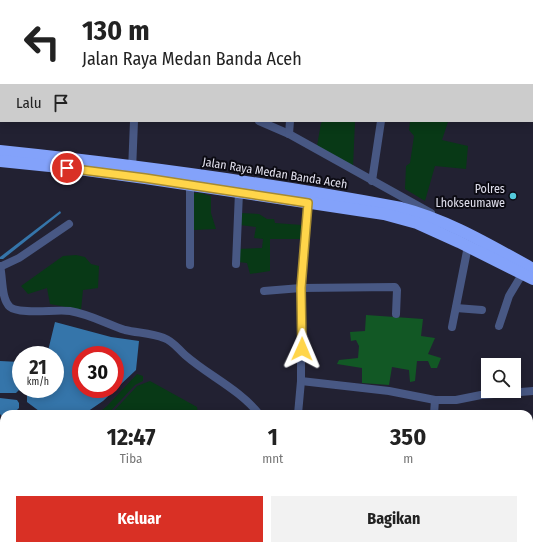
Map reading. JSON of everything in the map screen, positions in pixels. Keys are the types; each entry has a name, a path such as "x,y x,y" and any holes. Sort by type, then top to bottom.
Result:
{"highway":[{"name":"Jalan Raya Medan Banda Aceh","path":"0,151 56,162 306,191 416,212 464,232 529,272"},
{"name":"Jalan Raya Medan Banda Aceh","path":"0,161 56,162"},
{"name":"Jalan Raya Medan Banda Aceh","path":"132,171 190,185 377,213 407,219 529,272"}],"street":[{"path":"132,171 134,122"},
{"path":"261,122 289,134 431,213 442,223"},
{"path":"289,134 290,122"},
{"path":"372,181 380,122"},
{"path":"190,185 190,265"},
{"path":"236,264 239,192"},
{"path":"298,410 301,381 301,288 308,203"},
{"path":"69,224 19,258 0,267 4,297 6,303 11,308 23,311 69,311 125,330 165,338 173,343 185,355 247,401 255,410"},
{"path":"452,327 468,246"},
{"path":"499,326 509,296 529,272"},
{"path":"264,291 301,288 395,287 397,290 396,314"},
{"path":"456,308 482,310"},
{"path":"301,381 382,390 435,400 456,400 481,395 533,391"},
{"path":"434,410 435,400"}],"green space":[{"path":"355,122 353,167 317,146 321,123"},
{"path":"410,122 448,122 442,140 468,146 466,169 435,166 425,201 405,189 406,166 410,163 414,136 409,130"},
{"path":"192,193 201,193 211,196 211,213 216,229 193,230"},
{"path":"240,213 259,214 267,219 274,219 275,223 302,225 300,239 270,239 270,271 250,274 247,263 238,262 238,249 262,248 263,239 254,238 256,227 240,225"},
{"path":"76,255 85,257 91,264 99,266 98,288 83,290 81,310 50,304 47,288 28,294 21,286 63,256"},
{"path":"366,315 423,319 421,336 435,338 428,354 441,358 437,368 431,368 428,361 417,361 415,381 410,382 409,370 392,367 389,385 362,383 362,368 337,364 339,360 358,358 359,346 356,340 351,341 350,332 365,331"},
{"path":"137,374 143,376 143,381 135,385 124,397 124,388"},
{"path":"150,381 197,407 197,410 115,410 137,386"},
{"path":"114,398 123,398 112,410 102,410"}],"water":[{"path":"60,211 61,213 3,259 0,259 0,257"},
{"path":"55,322 111,337 139,341 136,370 124,381 124,346 72,346 72,398 106,398 90,410 38,410 27,402 27,398 64,398 64,346 49,346"},
{"path":"0,361 12,362 12,393 0,393"},
{"path":"0,398 17,400 19,403 19,408 17,410 0,410"}],"place":[{"name":"Polres Lhokseumawe","path":"513,196"}],"route":[{"path":"67,168 145,178 308,203 301,288 302,349"}]}
